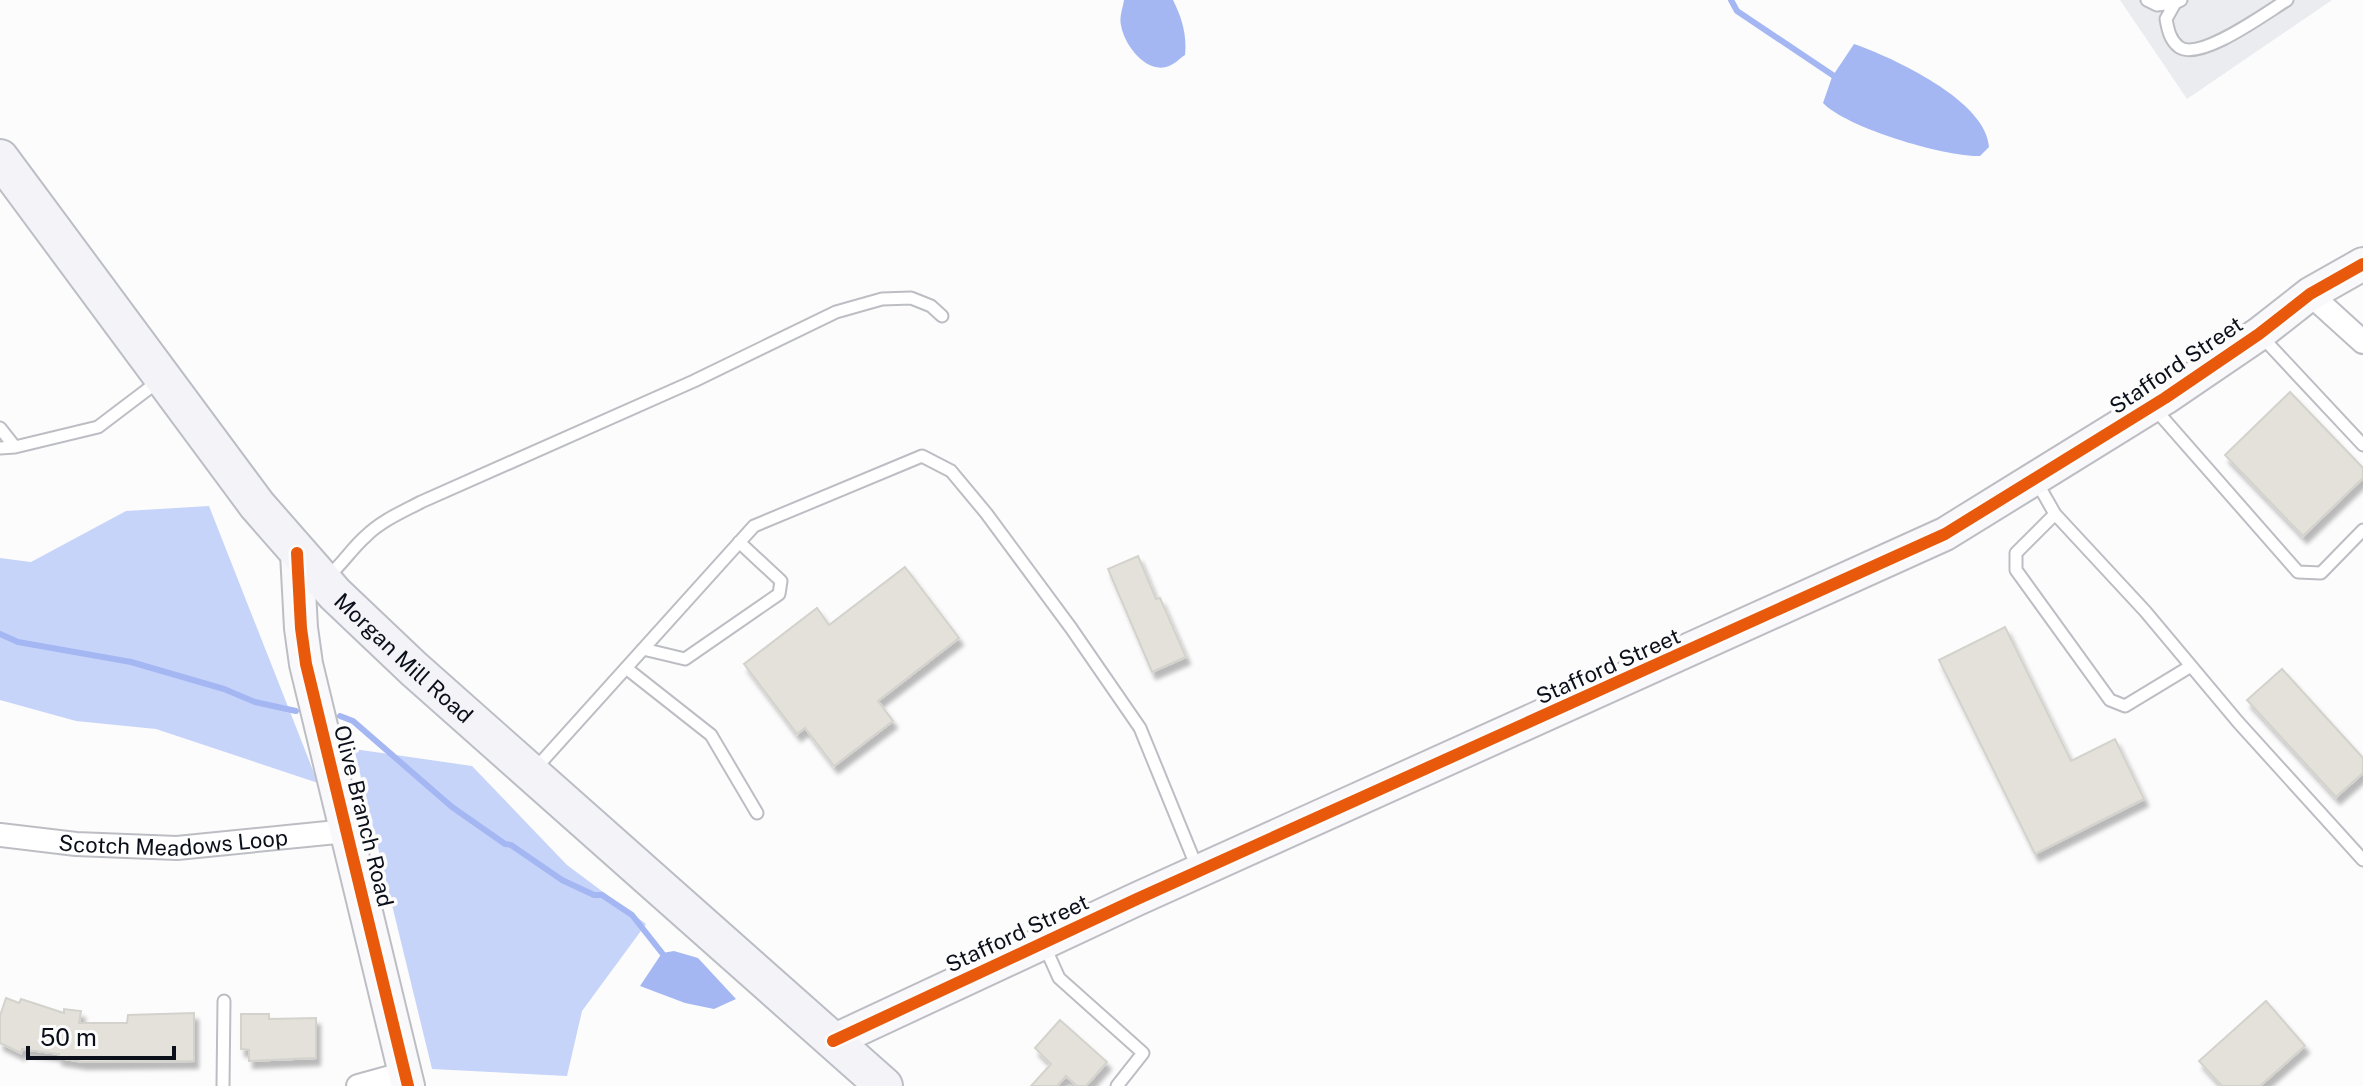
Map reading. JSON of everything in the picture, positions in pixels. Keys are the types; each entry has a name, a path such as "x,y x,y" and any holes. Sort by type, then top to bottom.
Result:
{"main road":[{"name":"Morgan Mill Road","path":"0,158 247,493 322,581 384,642 884,1086"}],"street":[{"name":"Stafford Street","path":"833,1041 1043,942 1945,534 2152,406 2259,334 2310,294 2363,264"},
{"path":"2310,294 2363,342"},
{"name":"Olive Branch Road","path":"297,553 306,664 406,1080"},
{"name":"Scotch Meadows Loop","path":"0,835 76,844 177,848 347,831"},
{"path":"358,1086 406,1080"}],"lane":[{"path":"2147,0 2157,5 2178,2"},
{"path":"2178,2 2166,19 2170,37 2180,48 2189,51 2203,49 2227,37 2287,0"},
{"path":"322,581 343,564 366,536 392,517 553,441 694,381 836,312 882,299 911,298 931,306 942,316"},
{"path":"2259,334 2363,445"},
{"path":"0,448 98,427 162,378"},
{"path":"2152,406 2298,572 2321,573 2363,530"},
{"path":"0,428 15,447"},
{"path":"532,773 754,526 922,456 951,471 986,513 1140,728 1199,871"},
{"path":"2035,479 2055,514 2145,611 2238,722 2363,860"},
{"path":"2055,514 2016,553 2016,570 2110,700 2125,706 2191,666"},
{"path":"643,649 685,659 779,594 781,581 739,542"},
{"path":"626,668 711,735 757,813"},
{"path":"1043,942 1059,978 1143,1053 1117,1086"},
{"path":"223,1086 224,1001"}],"shaded area":[{"path":"1124,0 1173,0 1183,27 1185,55 1161,68 1138,56 1127,41 1121,25"},
{"path":"2120,0 2332,0 2187,99"},
{"path":"1854,44 1913,70 1955,98 1972,113 1984,130 1989,147 1980,156 1921,146 1853,122 1823,103 1832,77"},
{"path":"209,506 318,783 156,729 76,721 0,700 0,558 31,562 126,511"},
{"path":"354,749 472,766 567,865 646,924 582,1011 567,1076 432,1069"},
{"path":"674,951 698,958 736,999 714,1009 685,1003 640,986 662,953"}],"building":[{"path":"2290,392 2363,468 2363,478 2303,536 2225,455"},
{"path":"1138,556 1186,657 1152,672 1108,569"},
{"path":"905,567 959,638 878,701 893,721 834,766 805,728 797,734 744,664 817,608 829,625"},
{"path":"2005,627 2071,761 2115,739 2144,799 2035,854 1939,660"},
{"path":"2282,669 2363,758 2363,773 2336,797 2247,700"},
{"path":"6,998 19,1003 21,999 64,1013 64,1009 81,1011 79,1023 127,1023 128,1015 194,1013 194,1061 83,1062 58,1058 59,1054 22,1049 21,1053 0,1043 0,1016"},
{"path":"2266,1001 2305,1046 2260,1086 2222,1086 2199,1061"},
{"path":"241,1014 269,1014 269,1019 316,1018 316,1058 249,1061 249,1050 241,1049"},
{"path":"1060,1020 1107,1062 1086,1086 1077,1086 1066,1076 1057,1086 1031,1086 1051,1064 1035,1048"}],"waterway":[{"path":"1731,0 1737,11 1840,80"},
{"path":"0,634 18,642 131,662 224,689 255,702 296,711"},
{"path":"340,716 353,721 452,807 505,844 562,880 594,895 602,895 632,915 662,953"}],"cycle path":[{"path":"833,1041 1137,899 1945,534 2165,398 2259,334 2310,294 2363,264"},
{"path":"297,553 306,664 408,1086"}]}
